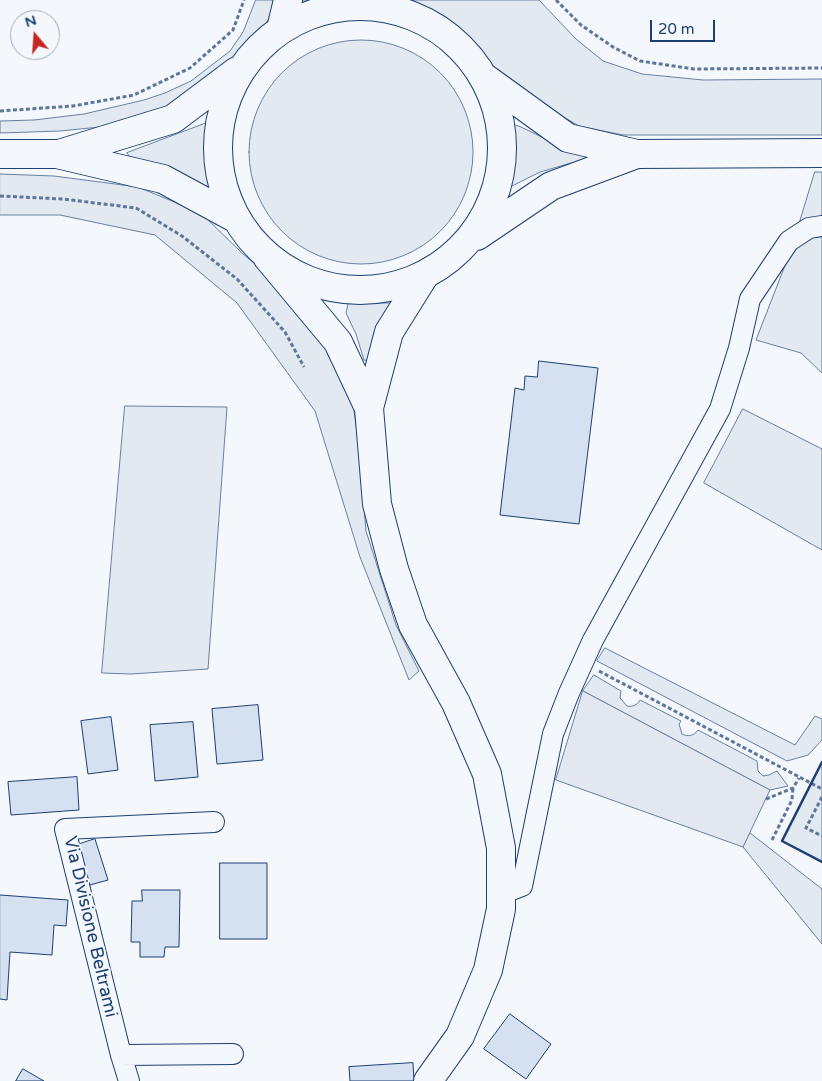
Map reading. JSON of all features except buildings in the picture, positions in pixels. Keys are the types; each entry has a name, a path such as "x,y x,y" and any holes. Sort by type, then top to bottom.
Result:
{"main road":[{"path":"281,29 288,0"},
{"path":"58,154 173,119 241,68 259,47 281,29 316,12 355,5 385,5 430,24 461,47 485,78 568,138 637,154 822,153"},
{"path":"241,68 224,104 217,142 220,182 235,218 250,240 268,258 338,342 369,408 378,504 394,569 413,625 456,703 487,774 502,848 501,909 488,970 460,1036 428,1081"},
{"path":"469,241 492,204 502,162 500,118 485,78"},
{"path":"0,154 58,154 164,179 235,218"},
{"path":"268,258 303,280 343,290 384,289 424,276 448,261 469,241 552,186 637,154"},
{"path":"369,408 389,332 424,276"}],"street":[{"path":"501,894 522,886 553,734 568,693 593,640 720,409 739,348 750,300 789,241 809,228 822,226"},
{"name":"Via Divisione Beltrami","path":"129,1081 120,1055 65,828 214,822"},
{"path":"120,1055 233,1054"}],"path":[{"path":"0,111 73,106 134,95 190,68 233,30 244,0"},
{"path":"556,0 581,25 613,47 640,61 694,69 822,68"},
{"path":"0,196 63,199 136,208 182,236 237,279 285,332 304,367"},
{"path":"583,663 822,789"},
{"path":"772,840 792,800 793,788 800,778"},
{"path":"766,799 793,788"},
{"path":"822,798 806,828 822,836"}],"shaded area":[{"path":"256,0 277,0 277,5 258,37 241,56 204,88 171,105 120,125 60,131 0,133 0,121 34,120 84,114 144,100 191,81 230,51 243,32"},
{"path":"302,0 344,1 318,7 301,15"},
{"path":"403,0 539,0 576,39 603,61 642,74 703,80 822,79 822,135 623,135 579,126 503,79 457,28"},
{"path":"350,40 372,40 404,48 414,53 432,65 448,81 465,109 471,130 473,152 471,174 465,195 448,223 432,239 404,256 372,264 350,264 318,256 308,251 290,239 274,223 257,195 249,163 249,141 257,109 262,99 274,81 290,65 318,48"},
{"path":"212,121 210,167 213,189 164,167 130,157 127,153"},
{"path":"509,123 554,143 596,156 590,161 571,163 540,172 508,188 512,168"},
{"path":"815,172 822,172 822,373 801,353 756,340 791,250"},
{"path":"0,174 54,176 138,187 201,213 242,253 287,291 350,383 359,446 366,531 396,625 419,671 409,680 360,557 315,411 237,303 155,235 60,215 0,215"},
{"path":"391,303 370,361 364,360 356,334 346,313 348,304"},
{"path":"125,406 227,407 208,669 131,674 102,673"},
{"path":"743,409 822,449 822,550 704,483"},
{"path":"605,648 795,745 815,716 822,719 822,740 808,755 787,761 597,661"},
{"path":"594,675 621,691 620,698 627,706 635,705 640,700 681,721 679,724 682,734 695,734 698,730 757,761 758,771 763,776 777,771 788,786 770,790 583,691"},
{"path":"583,691 770,790 743,847 556,780"},
{"path":"822,762 822,862 782,841"},
{"path":"750,833 822,889 822,944 743,847"}],"wall":[{"path":"822,762 782,841 822,862"}]}
